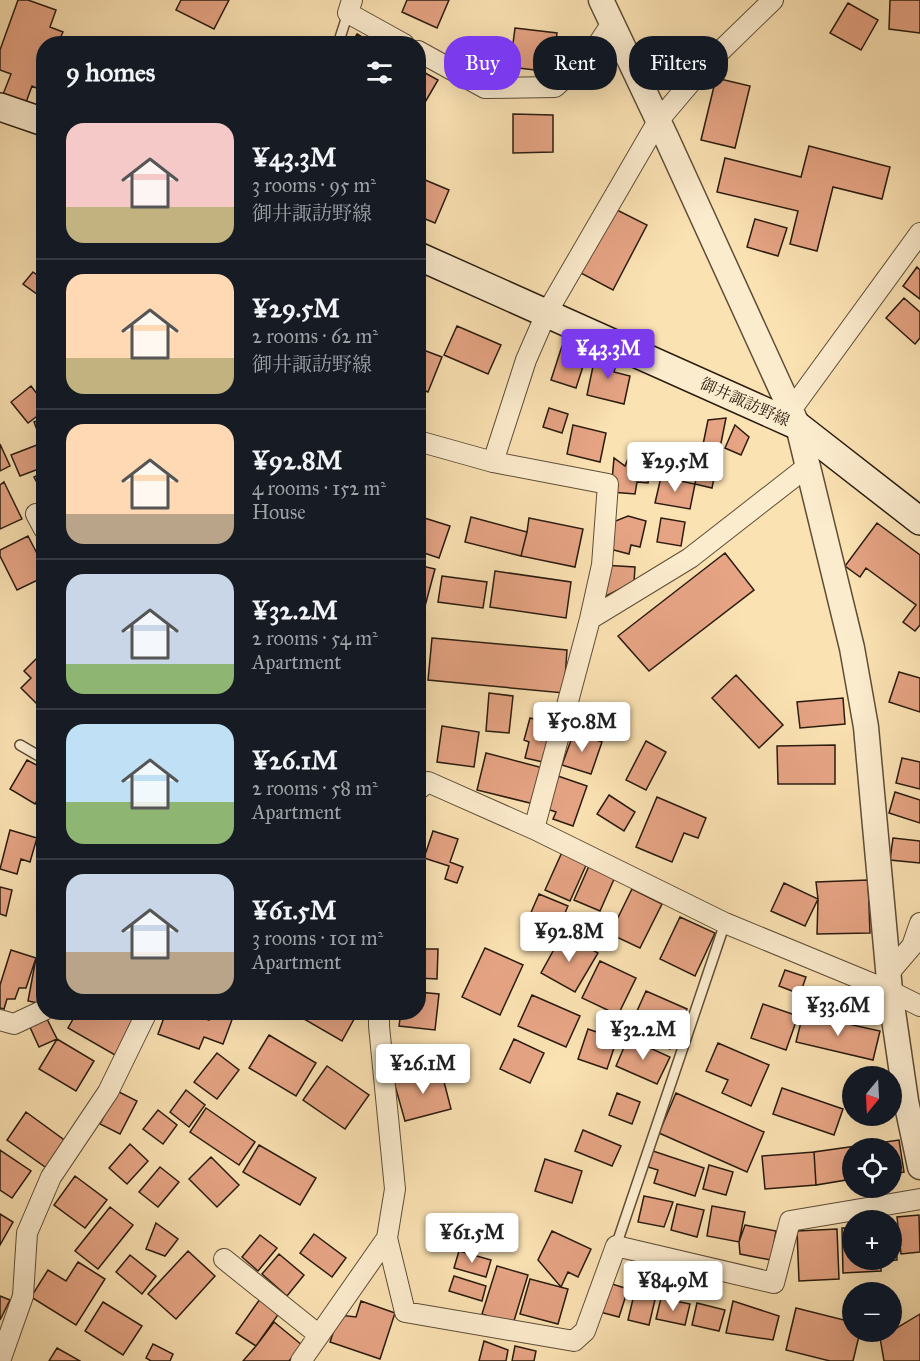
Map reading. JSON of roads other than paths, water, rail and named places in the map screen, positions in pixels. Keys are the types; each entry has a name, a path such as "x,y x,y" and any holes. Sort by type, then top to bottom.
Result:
{"main road":[{"path":"0,107 36,119"},
{"name":"御井諏訪野線","path":"426,260 546,314 795,418 920,521"}],"street":[{"path":"601,0 795,418 852,648 866,727 889,983 906,1101 920,1167"},
{"path":"494,462 526,360 546,314 658,121 702,69 774,0"},
{"path":"350,6 393,36"},
{"path":"426,55 485,88 555,87 592,53 612,23"},
{"path":"795,418 920,233"},
{"path":"426,443 494,462 608,484 602,566 534,829"},
{"path":"590,619 690,558 808,466"},
{"path":"426,784 428,782 534,829 725,923 889,983 920,1006"},
{"path":"889,983 912,946 920,923"},
{"path":"0,1020 14,1024 36,1014"},
{"path":"0,1361 23,1296 27,1233 51,1177 108,1092 143,1020"},
{"path":"379,1020 395,1189 387,1238 405,1312 574,1341 585,1331 616,1246 774,1283 790,1221 920,1199"},
{"path":"301,1361 387,1238"},
{"path":"224,1259 319,1335"}],"lane":[{"path":"341,36 350,6"},
{"path":"20,745 36,754"},
{"path":"616,1246 725,923"}]}
